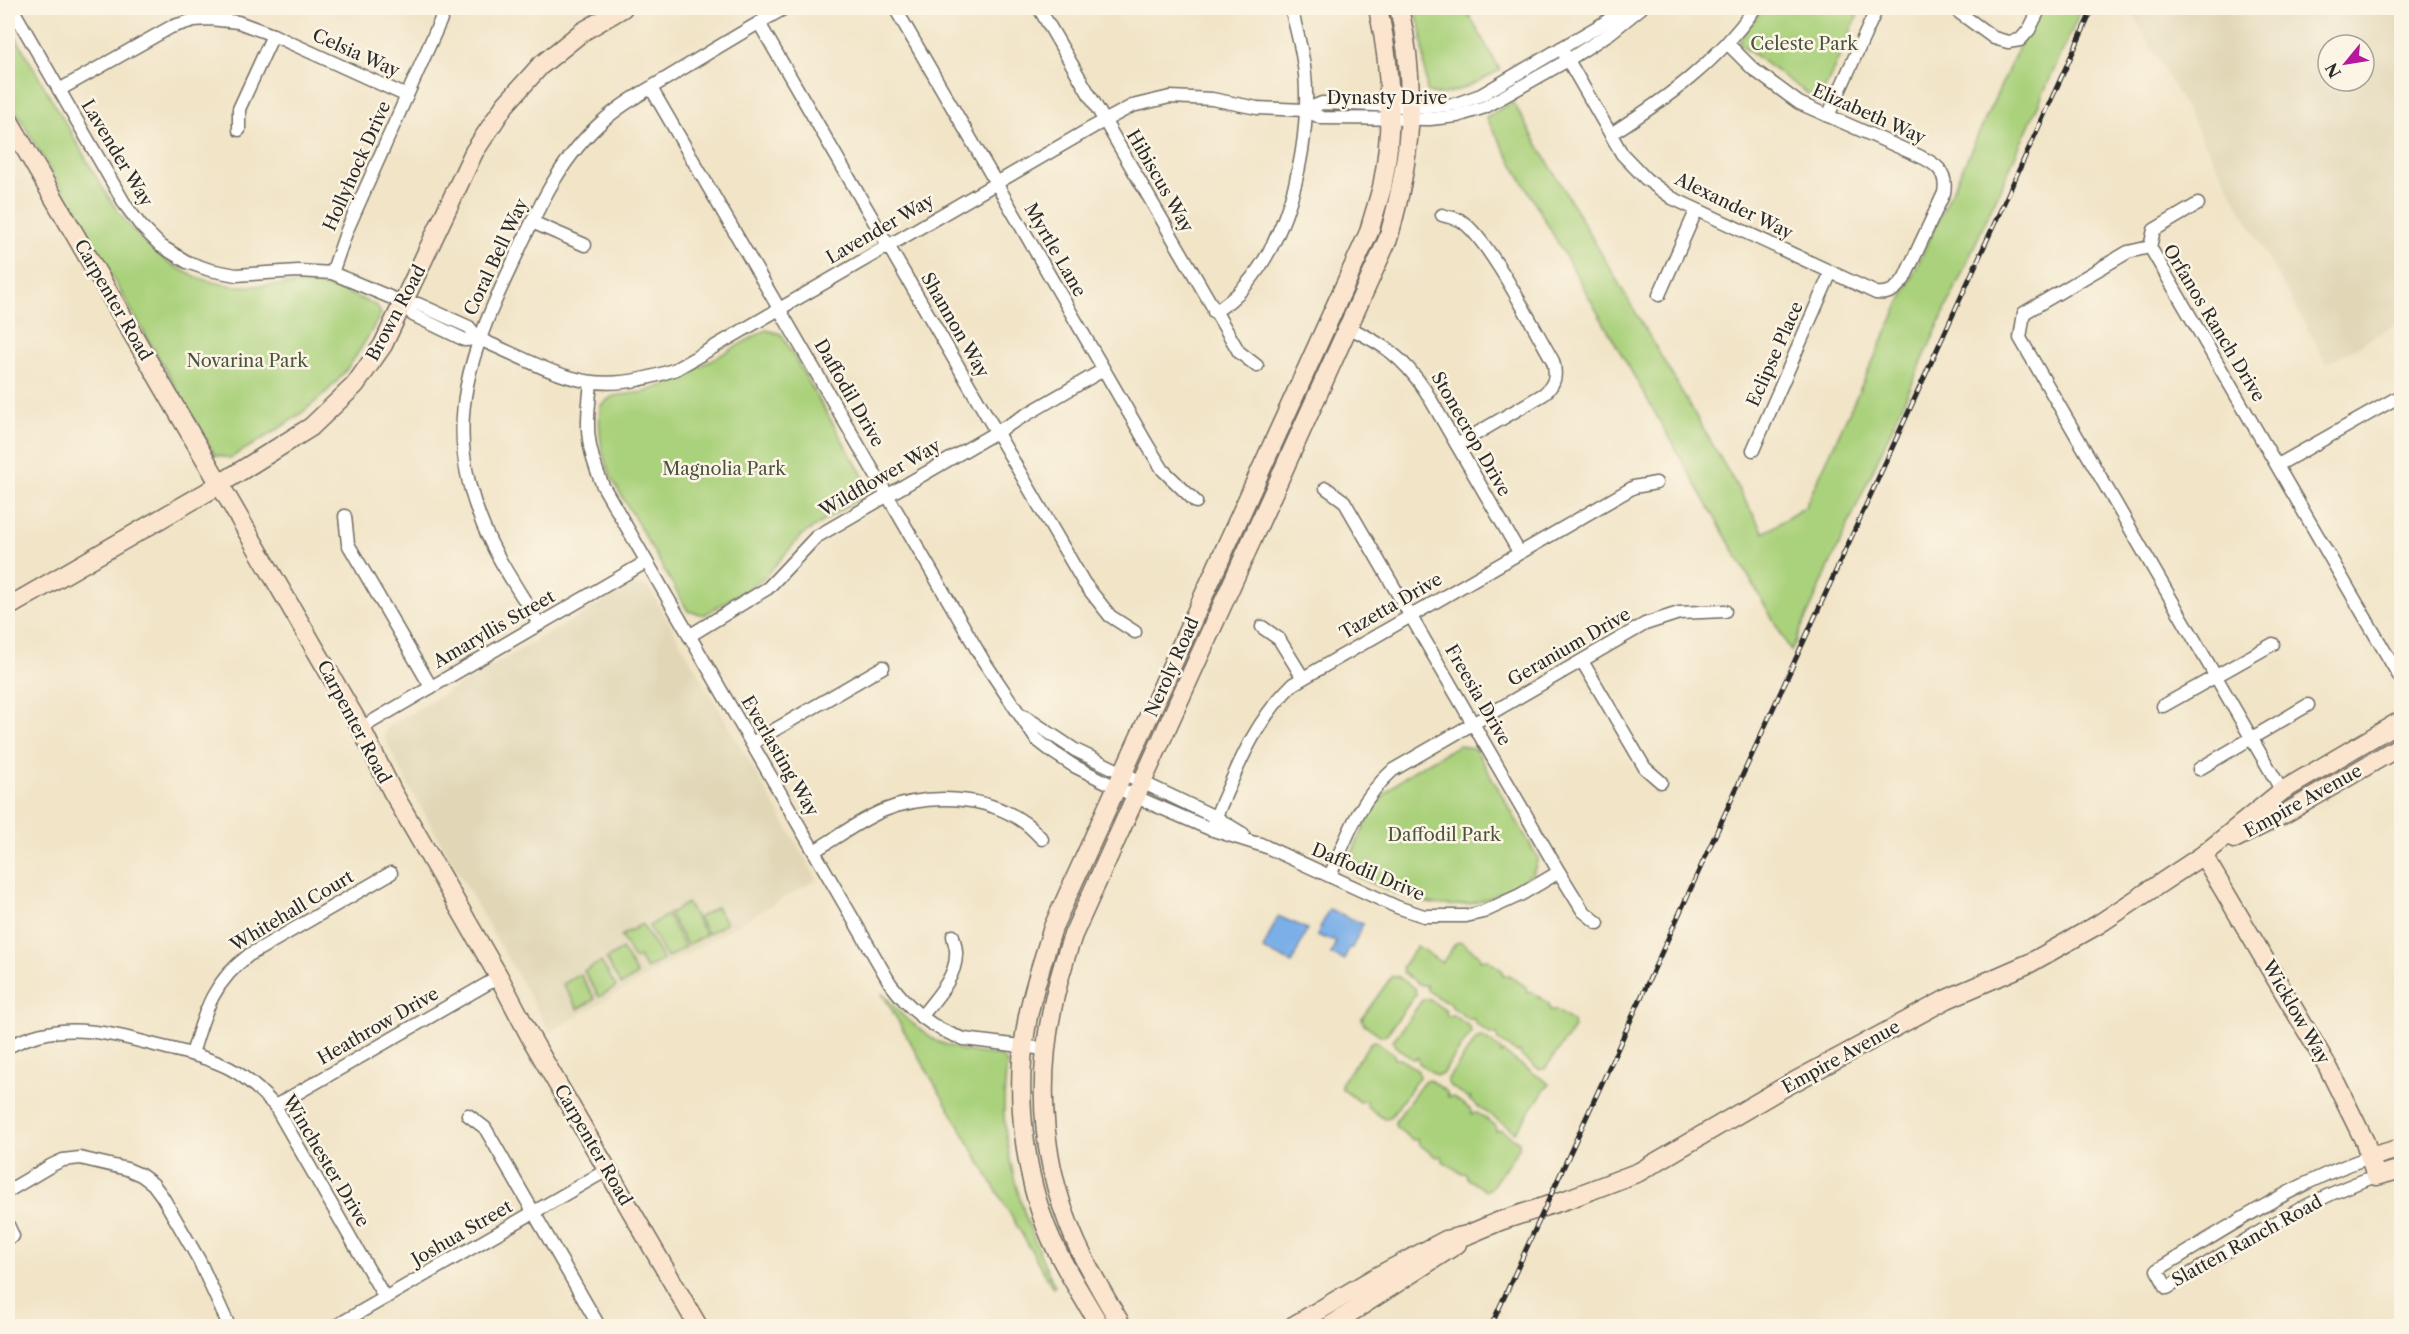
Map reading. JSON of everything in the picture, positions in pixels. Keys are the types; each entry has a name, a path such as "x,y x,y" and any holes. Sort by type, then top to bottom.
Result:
{"street":[{"name":"Lavender Way","path":"12,8 129,212 161,246 187,262 210,270 236,275 298,271 332,273 404,303 418,304 469,327 479,339 543,368 577,380 591,382 627,383 648,379 676,369 887,245 1132,106 1170,97 1212,99 1257,108 1305,110"},
{"name":"Hollyhock Drive","path":"332,273 344,240 446,8"},
{"name":"Brown Road","path":"8,607 219,484 311,427 355,385 383,345 474,152 505,105 540,66 582,32 623,8"},
{"name":"Coral Bell Way","path":"539,624 483,527 465,468 461,429 463,396 479,339 539,204 566,162 588,134 623,104 785,8"},
{"name":"Myrtle Lane","path":"895,8 1162,470 1196,502"},
{"name":"Hibiscus Way","path":"1039,8 1214,312 1239,352 1257,366"},
{"path":"1214,312 1228,303 1253,279 1280,228 1302,159 1306,128 1304,63 1291,8"},
{"name":"Neroly Road","path":"1100,1326 1057,1250 1039,1202 1028,1155 1023,1116 1024,1046 1035,988 1053,927 1369,232 1382,187 1390,112 1386,60 1378,8"},
{"name":"Neroly Road","path":"1122,1326 1076,1242 1059,1196 1050,1161 1044,1115 1045,1049 1054,993 1070,944 1388,239 1402,191 1411,112 1410,78 1399,8"},
{"name":"Dynasty Drive","path":"1411,112 1456,104 1481,95 1604,23 1624,8"},
{"name":"Dynasty Drive","path":"1305,110 1322,104 1390,112 1457,116 1485,107 1568,60 1611,33 1641,8"},
{"path":"1611,134 1684,85 1740,30 1755,8"},
{"path":"1828,116 1877,8"},
{"path":"1953,8 1994,38 2008,42 2020,40 2030,30 2040,8"},
{"name":"Celsia Way","path":"59,90 171,27 194,20 210,19 238,22 273,35 407,96"},
{"name":"Shannon Way","path":"759,23 1084,583 1110,616 1135,632"},
{"path":"239,130 239,109 273,35"},
{"name":"Elizabeth Way","path":"1727,43 1753,69 1800,103 1935,164 1942,171 1945,179 1944,193 1924,236"},
{"name":"Alexander Way","path":"1562,48 1622,153 1646,178 1672,198 1696,211 1876,293 1889,293 1904,279 1924,236"},
{"name":"Daffodil Drive","path":"651,88 983,660 1020,714 1120,781 1408,912 1443,917 1466,916 1483,912 1520,895 1559,872"},
{"name":"Carpenter Road","path":"8,118 361,728 392,790 499,977 532,1040 698,1326"},
{"path":"2150,247 2154,230 2198,204"},
{"path":"1659,295 1696,211"},
{"path":"1442,215 1460,220 1479,239 1493,258 1553,362 1557,374 1552,386 1544,394 1457,445"},
{"path":"532,222 585,245"},
{"name":"Orfanos Ranch Drive","path":"2282,791 2020,338 2024,313 2128,252 2150,247 2402,681"},
{"name":"Eclipse Place","path":"1753,450 1831,272"},
{"name":"Stonecrop Drive","path":"1348,327 1388,348 1413,372 1519,552"},
{"name":"Wildflower Way","path":"689,636 768,588 816,537 1103,370"},
{"name":"Everlasting Way","path":"591,382 586,424 594,466 603,486 890,983 905,1002 936,1028 964,1039 1045,1049"},
{"path":"2277,465 2402,395"},
{"name":"Tazetta Drive","path":"1213,823 1254,732 1268,710 1293,684 1634,487 1656,483"},
{"name":"Freesia Drive","path":"1326,488 1344,501 1559,872 1583,911 1598,923"},
{"path":"345,516 348,544 431,687"},
{"name":"Amaryllis Street","path":"361,728 646,562"},
{"name":"Geranium Drive","path":"1330,876 1370,793 1393,770 1656,619 1679,613 1725,611"},
{"path":"1262,627 1279,639 1303,678"},
{"path":"2163,706 2273,644"},
{"path":"1582,661 1645,768 1661,782"},
{"path":"752,743 883,667"},
{"path":"2199,769 2308,705"},
{"name":"Empire Avenue","path":"1293,1326 1374,1278 1446,1240 1467,1235 1639,1172 1779,1090 1947,999 2030,963 2099,924 2203,855 2282,791 2402,720"},
{"path":"2349,776 2360,760 2402,735"},
{"name":"Empire Avenue","path":"2203,855 2286,813 2402,745"},
{"path":"814,851 880,812 904,803 928,799 957,799 992,807 1025,823 1042,839"},
{"name":"Wicklow Way","path":"2203,855 2328,1067 2370,1157 2376,1176"},
{"name":"Whitehall Court","path":"192,1054 207,1004 215,990 237,964 391,873"},
{"path":"921,1017 946,984 953,969 956,955 953,936"},
{"name":"Heathrow Drive","path":"275,1106 499,977"},
{"name":"Winchester Drive","path":"8,1047 35,1035 82,1029 106,1032 192,1054 231,1068 251,1082 275,1106 385,1298"},
{"path":"468,1115 485,1128 599,1326"},
{"name":"Slatten Ranch Road","path":"2402,1148 2370,1157 2323,1176 2157,1270 2167,1288 2295,1212 2376,1176 2402,1169"},
{"path":"8,1191 63,1160 80,1158 127,1169 141,1175 153,1184 162,1196 199,1260 229,1326"},
{"name":"Joshua Street","path":"336,1326 607,1170"},
{"name":"Empire Avenue","path":"1330,1326 1452,1249 1467,1235"},
{"path":"1374,1278 1378,1297"}],"shaded area":[{"path":"2136,8 2401,8 2401,321 2327,364 2133,14"},
{"path":"632,585 649,588 817,879 550,1032 412,792 384,737 387,727"}],"green space":[{"path":"1413,8 1465,8 1500,70 1453,92 1434,94 1427,91 1421,28"},
{"name":"Celeste Park","path":"1763,8 1861,8 1819,102 1738,43"},
{"path":"2037,8 2082,8 1791,651 1486,117 1513,102 1764,533 1805,507"},
{"name":"Novarina Park","path":"8,23 113,204 147,245 167,261 190,274 217,283 242,286 300,284 321,286 346,292 377,306 381,314 356,356 338,380 300,414 230,458 215,455 8,97"},
{"name":"Magnolia Park","path":"766,330 781,334 866,481 861,497 802,535 762,580 704,615 688,611 612,479 601,444 600,406 613,396 645,392 668,384"},
{"name":"Daffodil Park","path":"1459,745 1476,750 1538,858 1533,874 1503,892 1484,900 1450,906 1402,896 1356,876 1349,860 1366,823 1379,802 1406,776"},
{"path":"687,903 706,935 687,945 669,914"},
{"path":"716,907 726,923 708,934 698,918"},
{"path":"667,915 685,947 667,958 649,926"},
{"path":"642,924 663,960 646,969 639,957 634,959 621,936"},
{"path":"1461,942 1479,955 1480,960 1486,959 1503,971 1503,976 1509,975 1526,987 1527,993 1532,992 1549,1004 1550,1010 1556,1010 1573,1022 1574,1028 1545,1069 1539,1069 1522,1057 1520,1052 1516,1052 1498,1040 1497,1035 1492,1035 1475,1023 1474,1019 1469,1019 1452,1007 1450,1002 1445,1002 1427,990 1426,985 1421,985 1403,973 1402,967 1417,946 1442,963 1456,943"},
{"path":"622,949 637,975 621,985 606,959"},
{"path":"601,962 616,987 599,997 584,971"},
{"path":"580,974 595,999 578,1009 563,984"},
{"path":"1392,976 1397,976 1415,988 1416,994 1386,1035 1381,1036 1363,1023 1362,1018"},
{"path":"882,993 904,1017 936,1041 964,1051 1000,1056 1007,1062 1004,1107 1010,1157 1028,1224 1055,1286 1053,1288"},
{"path":"1423,999 1429,999 1446,1011 1447,1016 1453,1015 1470,1027 1471,1033 1442,1074 1436,1075 1419,1063 1418,1058 1412,1059 1395,1046 1393,1041"},
{"path":"1483,1037 1500,1049 1501,1054 1503,1052 1549,1084 1515,1132 1469,1100 1471,1097 1466,1097 1449,1085 1447,1080 1477,1038"},
{"path":"1376,1041 1394,1054 1395,1059 1401,1059 1418,1071 1419,1077 1390,1118 1384,1119 1367,1106 1366,1101 1360,1102 1342,1089 1341,1084 1371,1042"},
{"path":"1425,1080 1430,1080 1447,1092 1448,1097 1453,1097 1470,1109 1472,1114 1477,1113 1495,1125 1496,1131 1501,1130 1519,1142 1519,1148 1490,1189 1485,1190 1467,1178 1466,1173 1461,1173 1443,1161 1442,1156 1436,1157 1419,1144 1418,1139 1413,1140 1396,1127 1395,1122"}],"water":[{"path":"1329,909 1363,924 1344,960 1331,954 1336,941 1317,935"},
{"path":"1278,916 1307,929 1292,963 1263,949"}],"railway":[{"path":"1491,1326 2093,8"}]}
